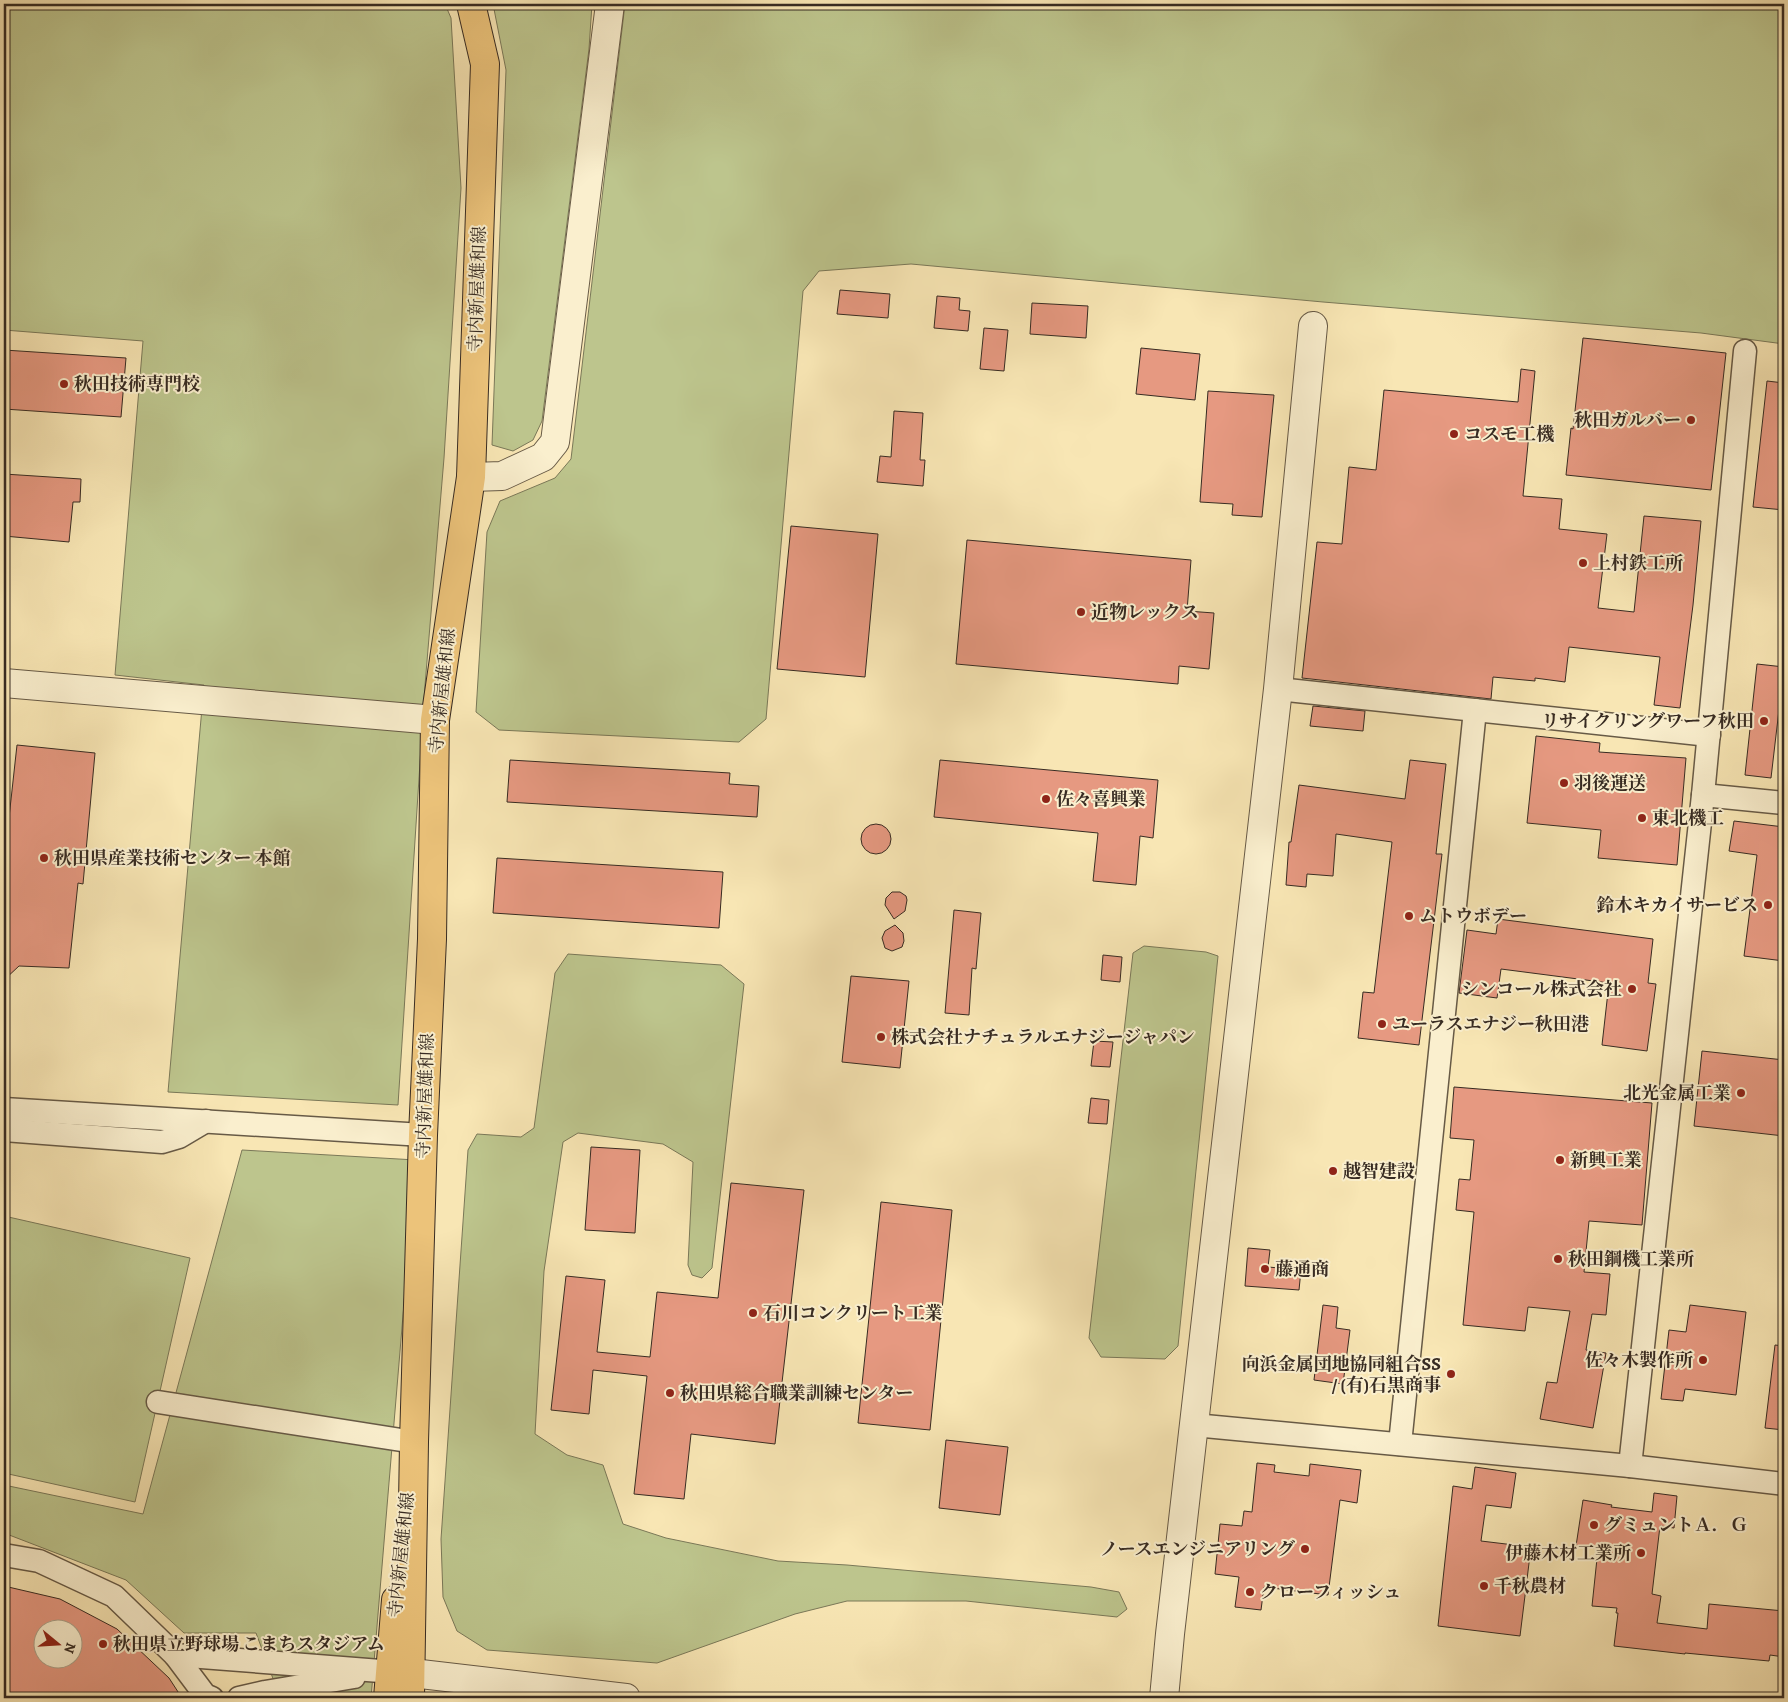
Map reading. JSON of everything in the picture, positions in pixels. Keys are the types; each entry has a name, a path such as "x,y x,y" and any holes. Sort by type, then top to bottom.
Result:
{"main road":[{"name":"寺内新屋雄和線","path":"388,1698 404,1681 414,1442 423,1135 432,939 435,720 471,477 485,64 471,4"}],"street":[{"path":"471,477 502,476 543,457 555,442 610,4"},
{"path":"1164,1698 1278,689 1313,326"},
{"path":"1630,1466 1703,795 1744,351"},
{"path":"4,683 435,720"},
{"path":"1278,689 1709,735"},
{"path":"1400,1444 1475,710"},
{"path":"1703,795 1784,803"},
{"path":"4,1109 423,1135"},
{"path":"4,1130 162,1142 178,1137 206,1122"},
{"path":"158,1402 414,1442"},
{"path":"1194,1425 1630,1466 1784,1484"},
{"path":"4,1555 39,1561 114,1596 175,1655 205,1695 212,1698"},
{"path":"175,1655 404,1681 626,1698"},
{"path":"239,1698 265,1692 404,1681"}],"green space":[{"path":"4,4 445,4 451,18 461,188 444,458 425,685 398,1105 168,1092 204,685 115,675 143,341 4,330"},
{"path":"493,4 592,4 589,49 542,421 533,440 513,451 492,445 506,70"},
{"path":"625,4 1784,4 1784,344 1701,333 1323,302 911,264 819,271 803,291 766,719 739,742 499,730 476,712 487,532 500,501 555,478 571,459"},
{"path":"1144,946 1206,952 1218,956 1178,1346 1165,1359 1101,1357 1089,1338 1133,953"},
{"path":"568,954 721,965 744,984 712,1268 702,1278 692,1275 688,1265 693,1162 663,1144 578,1133 563,1142 544,1271 535,1434 567,1455 603,1465 623,1524 666,1538 778,1561 847,1565 1091,1587 1119,1592 1127,1609 1117,1617 966,1601 847,1601 795,1614 657,1663 487,1650 457,1631 443,1597 441,1539 468,1150 477,1134 521,1137 534,1128 555,973"},
{"path":"242,1150 416,1160 371,1698 279,1698 256,1633 184,1633 126,1580 4,1533 4,1485 143,1514"},
{"path":"4,1216 190,1258 135,1502 4,1473"}],"building":[{"path":"840,290 890,294 888,318 837,314"},
{"path":"937,296 960,298 959,310 970,311 968,331 934,328"},
{"path":"1032,303 1088,306 1086,338 1030,334"},
{"path":"984,328 1008,330 1004,371 980,369"},
{"name":"秋田ガルバー","path":"1583,338 1726,353 1711,490 1566,475"},
{"path":"1141,348 1200,354 1195,400 1136,394"},
{"name":"秋田技術専門校","path":"4,350 126,358 121,417 4,409"},
{"path":"1521,369 1535,371 1523,496 1562,499 1559,529 1607,534 1598,608 1634,612 1644,516 1701,521 1680,708 1654,705 1660,657 1569,647 1565,682 1535,678 1535,681 1493,677 1491,699 1302,678 1317,542 1342,544 1349,467 1376,470 1384,390 1518,402"},
{"path":"1767,381 1784,383 1784,510 1753,507"},
{"path":"1208,391 1274,395 1262,517 1232,515 1233,504 1200,502"},
{"path":"894,411 923,413 920,460 925,460 923,486 877,482 880,456 891,457"},
{"path":"4,474 81,479 80,502 73,502 69,542 4,536"},
{"path":"791,526 878,534 865,677 777,669"},
{"name":"近物レックス","path":"967,540 1191,560 1187,611 1214,613 1209,669 1179,666 1178,684 956,664"},
{"name":"リサイクリングワーフ秋田","path":"1757,664 1784,667 1771,778 1745,775"},
{"path":"1313,706 1365,711 1363,731 1310,726"},
{"path":"1536,736 1600,743 1599,752 1686,758 1677,865 1598,858 1601,830 1527,823"},
{"name":"秋田県産業技術センター 本館","path":"17,745 95,753 83,884 78,883 69,968 19,966 4,980 4,903 7,863 4,863"},
{"path":"510,760 730,773 729,784 759,786 757,817 507,802"},
{"name":"佐々喜興業","path":"940,760 1158,780 1153,838 1140,836 1136,885 1093,881 1098,833 934,817"},
{"path":"1410,760 1446,764 1436,854 1442,854 1419,1045 1358,1038 1363,992 1374,993 1392,842 1336,834 1333,876 1307,874 1306,887 1286,885 1289,842 1291,842 1299,785 1405,799"},
{"name":"鈴木キカイサービス","path":"1734,821 1784,827 1784,961 1744,956 1757,855 1729,851"},
{"path":"876,824 882,825 890,833 890,845 882,853 876,854 870,853 862,845 861,839 862,833 870,825"},
{"path":"497,858 723,872 719,928 493,913"},
{"path":"892,892 900,892 906,896 907,900 905,911 894,919 885,905 886,898"},
{"path":"954,910 981,913 976,969 972,968 969,1015 945,1013"},
{"name":"シンコール株式会社","path":"1498,919 1653,939 1648,983 1656,984 1647,1051 1602,1045 1609,983 1501,969 1497,998 1459,993 1467,930 1496,934"},
{"path":"895,925 903,933 904,941 902,947 892,951 885,948 882,938 885,931"},
{"path":"1103,955 1122,957 1120,982 1101,980"},
{"path":"851,976 909,981 900,1068 842,1062"},
{"path":"1094,1041 1113,1042 1110,1067 1091,1066"},
{"name":"北光金属工業","path":"1702,1051 1784,1060 1784,1136 1694,1126"},
{"path":"1454,1087 1652,1103 1642,1225 1589,1221 1584,1272 1610,1274 1606,1315 1592,1314 1586,1350 1606,1353 1593,1428 1540,1419 1547,1382 1557,1383 1570,1311 1528,1307 1525,1331 1463,1325 1474,1212 1456,1210 1459,1179 1470,1180 1474,1140 1450,1138"},
{"path":"1091,1098 1109,1100 1107,1124 1088,1123"},
{"path":"591,1147 640,1150 635,1233 585,1230"},
{"path":"731,1183 804,1190 775,1444 691,1434 684,1499 634,1494 647,1376 593,1370 589,1414 551,1410 566,1276 605,1280 597,1352 650,1357 657,1292 718,1298"},
{"path":"881,1202 952,1210 930,1430 858,1423"},
{"name":"藤通商","path":"1248,1248 1270,1250 1268,1267 1301,1270 1299,1290 1245,1286"},
{"path":"1323,1305 1338,1307 1336,1328 1350,1330 1343,1384 1314,1380"},
{"name":"佐々木製作所","path":"1690,1305 1746,1312 1736,1395 1685,1389 1683,1401 1661,1399 1669,1330 1686,1332"},
{"path":"1775,1345 1784,1346 1784,1430 1765,1428"},
{"path":"946,1440 1008,1447 1000,1515 939,1508"},
{"path":"1257,1463 1275,1465 1274,1472 1309,1476 1310,1464 1361,1470 1357,1503 1340,1500 1328,1595 1264,1587 1261,1610 1235,1607 1239,1577 1215,1574 1220,1524 1242,1526 1244,1511 1252,1512"},
{"name":"千秋農材","path":"1475,1467 1516,1473 1511,1508 1486,1505 1481,1541 1531,1547 1520,1636 1438,1626 1453,1486 1472,1489"},
{"path":"1654,1493 1677,1496 1674,1528 1660,1526 1652,1594 1661,1596 1657,1623 1707,1629 1709,1604 1784,1611 1784,1657 1770,1655 1769,1661 1614,1646 1617,1608 1592,1606 1598,1549 1576,1546 1583,1500 1612,1505 1611,1507 1652,1512"},
{"name":"秋田県立野球場 こまちスタジアム","path":"4,1586 60,1599 117,1629 169,1678 182,1698 4,1698"}],"place":[{"name":"秋田技術専門校","path":"64,384"},
{"name":"秋田ガルバー","path":"1691,420"},
{"name":"コスモ工機","path":"1454,434"},
{"name":"上村鉄工所","path":"1583,563"},
{"name":"近物レックス","path":"1081,612"},
{"name":"リサイクリングワーフ秋田","path":"1764,721"},
{"name":"羽後運送","path":"1564,783"},
{"name":"佐々喜興業","path":"1046,799"},
{"name":"東北機工","path":"1642,818"},
{"name":"秋田県産業技術センター 本館","path":"44,858"},
{"name":"鈴木キカイサービス","path":"1768,905"},
{"name":"ムトウボデー","path":"1409,916"},
{"name":"シンコール株式会社","path":"1632,989"},
{"name":"ユーラスエナジー秋田港","path":"1382,1024"},
{"name":"株式会社ナチュラルエナジージャパン","path":"881,1037"},
{"name":"北光金属工業","path":"1741,1093"},
{"name":"新興工業","path":"1560,1160"},
{"name":"越智建設","path":"1333,1171"},
{"name":"秋田鋼機工業所","path":"1558,1259"},
{"name":"藤通商","path":"1265,1269"},
{"name":"石川コンクリート工業","path":"753,1313"},
{"name":"佐々木製作所","path":"1703,1360"},
{"name":"向浜金属団地協同組合SS / (有)石黒商事","path":"1451,1374"},
{"name":"秋田県総合職業訓練センター","path":"670,1393"},
{"name":"グミュントＡ．Ｇ","path":"1594,1525"},
{"name":"ノースエンジニアリング","path":"1305,1549"},
{"name":"伊藤木材工業所","path":"1641,1553"},
{"name":"千秋農材","path":"1484,1586"},
{"name":"クローフィッシュ","path":"1250,1592"},
{"name":"秋田県立野球場 こまちスタジアム","path":"103,1644"}]}
